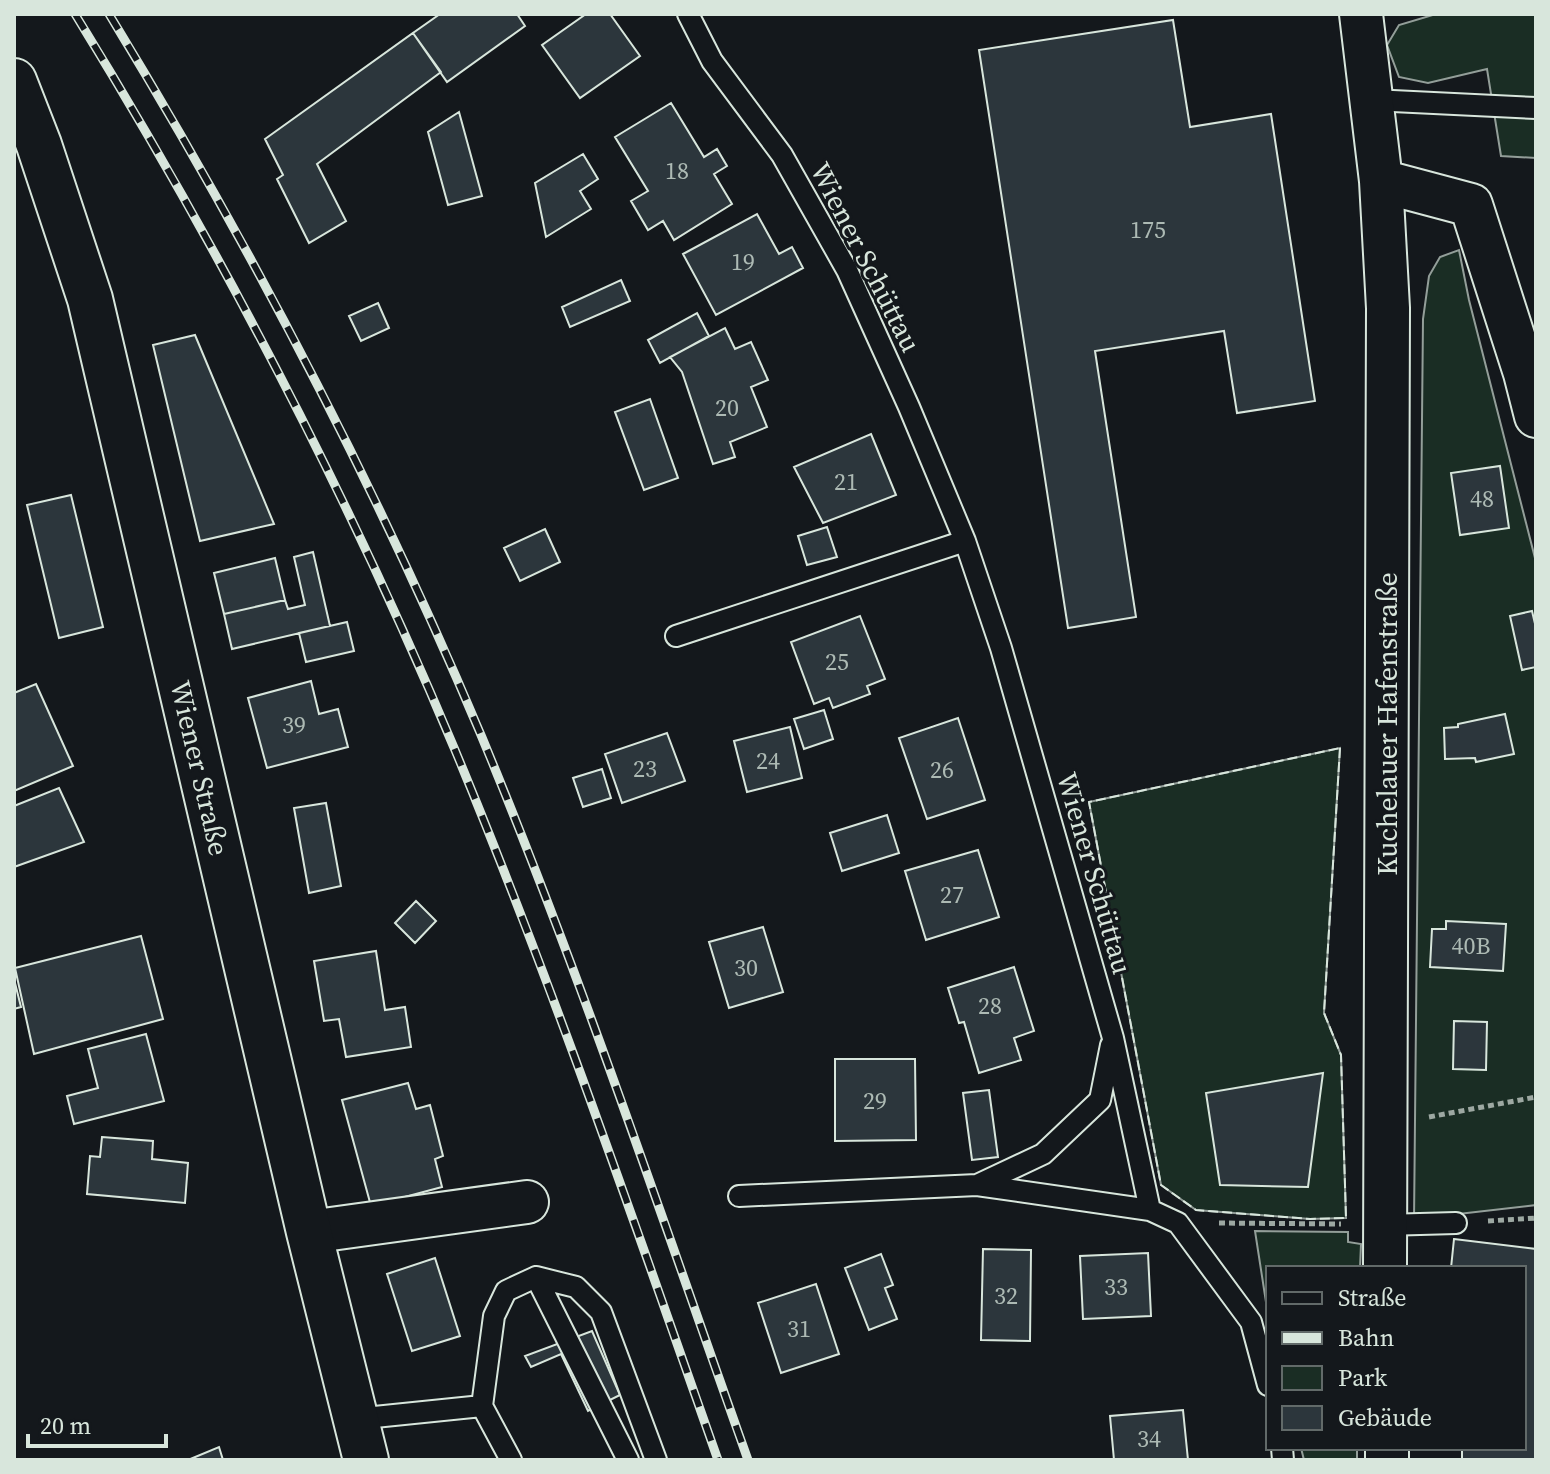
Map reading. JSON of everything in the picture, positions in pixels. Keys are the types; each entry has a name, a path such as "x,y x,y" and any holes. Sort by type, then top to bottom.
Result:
{"main road":[{"name":"Wiener Straße","path":"14,81 39,145 90,299 360,1440"}],"street":[{"name":"Kuchelauer Hafenstraße","path":"1361,14 1381,181 1388,308 1385,1266"},
{"path":"1381,181 1471,205 1536,416"},
{"path":"309,1232 527,1202"}],"lane":[{"name":"Wiener Schüttau","path":"688,14 712,61 782,155 847,270 965,541 1001,648 1113,1038 1150,1210"},
{"path":"1372,100 1536,108"},
{"path":"676,636 965,541"},
{"name":"Wiener Schüttau","path":"977,1185 1043,1154 1100,1100 1113,1038"},
{"name":"Wiener Schüttau","path":"739,1196 977,1185 1150,1210 1178,1223 1251,1322 1266,1378"},
{"path":"1384,1225 1456,1223"},
{"path":"536,1277 628,1460"},
{"path":"511,1460 482,1406 494,1316 506,1291 536,1277 576,1287 601,1312 656,1460"},
{"path":"360,1440 482,1406"}],"path":[{"path":"1427,1118 1536,1097"},
{"path":"1456,1223 1536,1218"},
{"path":"1178,1223 1384,1225"}],"green space":[{"path":"1436,14 1536,14 1536,158 1501,156 1487,69 1428,83 1399,77 1387,45 1399,25"},
{"path":"1459,250 1536,562 1536,1205 1414,1221 1423,319 1429,276 1440,257"},
{"path":"1340,748 1324,1013 1341,1055 1346,1218 1310,1219 1196,1210 1161,1185 1089,802"},
{"path":"1255,1231 1348,1232 1348,1242 1361,1244 1360,1266 1266,1266 1266,1302"},
{"path":"1302,1450 1357,1450 1357,1460 1304,1460"}],"building":[{"path":"440,14 517,14 525,26 447,82 413,33"},
{"path":"586,14 610,14 640,56 580,98 542,45"},
{"path":"1173,20 1190,127 1271,114 1315,401 1237,413 1224,331 1095,351 1136,617 1068,628 979,50"},
{"path":"413,33 441,72 317,164 346,221 309,243 277,179 283,175 265,139"},
{"path":"671,103 704,157 717,149 727,166 714,174 732,204 674,240 663,221 648,230 631,201 648,191 615,137"},
{"path":"459,112 482,196 448,205 428,132"},
{"path":"583,154 598,179 580,191 591,209 546,237 535,183"},
{"path":"757,214 779,254 792,247 803,268 716,315 683,254"},
{"path":"621,280 630,301 570,327 562,307"},
{"path":"378,303 389,328 361,341 349,316"},
{"path":"697,313 709,336 660,363 648,340"},
{"path":"725,328 735,349 751,342 768,380 751,387 767,427 730,442 735,457 713,464 682,372 670,357"},
{"path":"195,335 274,524 200,541 153,345"},
{"path":"650,399 678,478 644,490 615,412"},
{"path":"871,434 896,495 823,523 794,467"},
{"path":"1500,466 1509,528 1460,535 1451,473"},
{"path":"71,495 103,627 59,638 27,505"},
{"path":"827,527 837,557 807,565 798,536"},
{"path":"545,529 560,562 520,581 504,548"},
{"path":"313,552 330,626 232,649 224,614 285,600 288,609 305,605 294,557"},
{"path":"275,558 285,600 224,614 214,573"},
{"path":"1532,611 1536,628 1536,667 1522,670 1510,616"},
{"path":"860,616 885,679 867,686 870,694 833,708 829,698 814,704 791,642"},
{"path":"347,622 354,651 306,662 299,633"},
{"path":"311,681 319,714 338,709 348,747 267,768 248,698"},
{"path":"36,684 73,766 14,791 14,693"},
{"path":"824,710 833,739 804,749 794,719"},
{"path":"1505,714 1514,754 1476,762 1475,758 1445,759 1444,728"},
{"path":"958,718 985,800 927,819 899,738"},
{"path":"790,727 802,778 747,792 734,741"},
{"path":"667,733 685,781 622,803 605,754"},
{"path":"602,769 611,798 583,807 573,778"},
{"path":"59,788 84,842 14,867 14,806"},
{"path":"326,803 341,886 309,893 294,808"},
{"path":"887,815 899,853 842,871 830,833"},
{"path":"978,850 999,917 926,940 905,871"},
{"path":"416,901 436,921 415,943 395,923"},
{"path":"1446,921 1506,924 1503,971 1430,967 1432,929 1446,929"},
{"path":"763,927 783,992 729,1008 709,942"},
{"path":"141,936 163,1019 34,1054 15,968"},
{"path":"376,951 385,1010 405,1007 411,1047 346,1057 339,1019 324,1021 314,961"},
{"path":"1014,967 1034,1031 1014,1038 1021,1060 979,1073 964,1022 959,1023 948,988"},
{"path":"14,979 21,1007 14,1009"},
{"path":"1454,1021 1487,1022 1486,1070 1453,1069"},
{"path":"146,1034 164,1101 74,1124 67,1096 98,1088 88,1049"},
{"path":"835,1059 915,1059 916,1140 835,1141"},
{"path":"1323,1073 1308,1187 1220,1185 1206,1093"},
{"path":"408,1083 416,1109 430,1105 443,1156 435,1159 442,1187 371,1206 342,1100"},
{"path":"989,1090 998,1157 972,1160 963,1093"},
{"path":"102,1137 153,1141 152,1159 188,1163 185,1203 87,1194 90,1156 100,1157"},
{"path":"1454,1239 1536,1249 1536,1460 1462,1460 1462,1450 1526,1450 1526,1266 1451,1266"},
{"path":"983,1249 1031,1250 1030,1341 981,1340"},
{"path":"1148,1253 1151,1316 1083,1319 1080,1256"},
{"path":"881,1254 893,1285 885,1288 897,1319 869,1330 845,1268"},
{"path":"435,1258 460,1336 412,1351 387,1274"},
{"path":"816,1284 839,1354 781,1373 758,1303"},
{"path":"592,1331 620,1395 588,1411 561,1354 531,1367 525,1356"},
{"path":"1183,1410 1188,1460 1114,1460 1110,1416"},
{"path":"219,1447 223,1460 188,1460"}],"railway":[{"path":"75,14 231,283 326,467 414,655 491,838 559,1014 718,1460"},
{"path":"109,14 261,278 354,458 441,642 552,915 748,1460"}],"fence":[{"path":"1340,748 1324,1013 1341,1055 1346,1218 1310,1219 1196,1210 1161,1185 1089,802 1340,748"}]}
